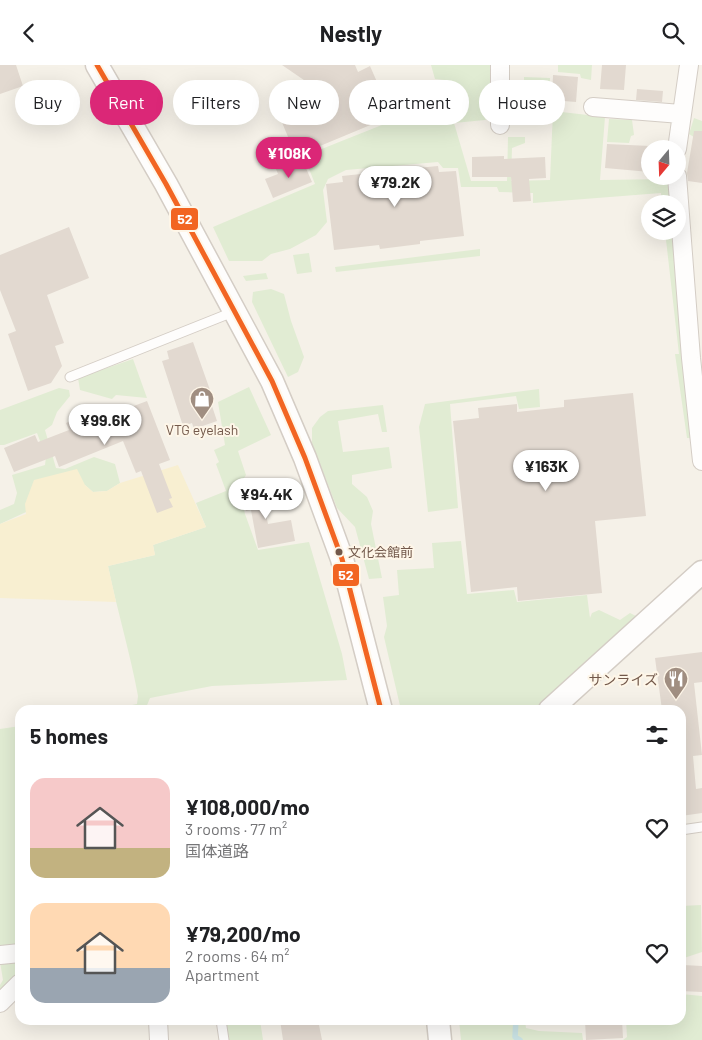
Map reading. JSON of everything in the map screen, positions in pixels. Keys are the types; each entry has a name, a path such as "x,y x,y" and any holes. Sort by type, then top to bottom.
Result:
{"street":[{"path":"98,65 236,311 272,381 306,459 342,559 380,705"},
{"path":"500,65 500,80"},
{"path":"678,140 689,65"},
{"path":"593,107 681,115"},
{"path":"679,185 691,358 702,461"},
{"path":"556,705 702,572"},
{"path":"0,955 15,954"},
{"path":"0,1003 15,988"},
{"path":"158,1025 159,1040"},
{"path":"438,1025 440,1040"}],"lane":[{"path":"70,377 236,311"},
{"path":"686,829 702,827"},
{"path":"222,1025 224,1040"}],"green space":[{"path":"431,65 492,65 492,80 479,80 479,121 469,122 469,80 435,79"},
{"path":"558,65 592,65 591,80 581,78 580,74 558,72"},
{"path":"524,77 550,78 550,80 524,80"},
{"path":"565,112 605,117 600,180 641,179 641,185 670,185 671,195 661,195 661,193 533,203 533,193 499,192 497,187 461,187 458,168 443,168 438,162 346,170 328,179 323,190 327,222 316,235 290,249 271,254 262,261 229,261 213,227 315,184 304,156 382,125 455,125 471,181 507,181 508,137 525,137 525,143 512,148 511,181 550,180 552,125 565,125"},
{"path":"694,118 702,121 702,142 689,134"},
{"path":"609,119 632,120 634,135 631,136 629,143 607,142"},
{"path":"666,240 676,240 693,438 687,438 675,354 679,354"},
{"path":"480,249 480,256 336,272 335,267"},
{"path":"309,253 312,272 297,274 293,255"},
{"path":"266,273 268,279 246,281 243,276"},
{"path":"271,289 284,294 304,357 298,372 288,377 252,302 253,292"},
{"path":"133,359 147,398 116,395 112,399 80,390 78,378"},
{"path":"249,387 271,435 238,451 246,475 239,486 245,514 258,550 309,542 342,654 347,680 212,686 150,698 147,705 132,705 137,704 138,696 108,566 155,555 153,545 206,527 196,503 226,491 216,464 219,462 214,450 225,445 218,402"},
{"path":"59,388 69,390 70,396 57,412 52,425 45,430 56,468 65,469 94,457 115,464 120,483 107,491 93,492 85,485 0,524 0,510 14,504 17,493 12,475 45,465 46,457 37,433 0,445 0,410"},
{"path":"539,389 540,407 519,409 516,396 450,404 458,508 428,512 419,427 425,404"},
{"path":"383,405 387,432 382,432 378,414 338,421 343,452 389,447 392,468 352,475 352,484 367,497 373,511 371,524 382,578 369,579 355,527 337,508 312,443 312,428 320,417 328,411"},
{"path":"461,541 467,594 514,590 517,602 587,595 590,618 592,613 599,610 620,620 630,613 640,618 544,705 400,705 384,637 387,626 383,597 399,595 397,570 434,568 432,543"},
{"path":"15,727 15,946 0,948 0,729"},
{"path":"701,905 702,952 686,957 686,906"},
{"path":"15,960 15,980 0,997 0,985 3,980 0,962"},
{"path":"686,994 702,996 702,1040 623,1040 627,1037 626,1025 686,1025"},
{"path":"226,1025 261,1025 263,1040 229,1040"},
{"path":"460,1025 526,1025 526,1028 539,1031 582,1033 583,1040 461,1040"}],"sand":[{"path":"178,465 206,527 153,545 155,555 108,566 116,602 0,598 0,524 26,514 25,504 34,480 77,469 85,485 93,492 107,491 120,483"}],"building":[{"path":"0,65 16,65 21,80 15,80 15,89 0,94"},
{"path":"282,65 355,65 358,72 370,66 376,80 349,80 349,125 370,125 296,156 283,125 339,125 339,80 304,80"},
{"path":"602,65 626,65 624,90 600,89"},
{"path":"553,75 578,77 576,102 565,101 565,80 553,80"},
{"path":"637,89 663,91 662,102 636,100"},
{"path":"694,131 702,131 702,183 688,181 687,173"},
{"path":"607,144 641,146 641,171 605,168"},
{"path":"504,156 504,159 545,157 546,178 529,179 531,201 513,202 511,177 472,177 472,157"},
{"path":"302,159 312,182 273,198 265,179 278,174 276,169"},
{"path":"438,166 439,172 456,171 464,236 420,241 420,244 380,249 379,245 334,250 326,184 343,182 342,176 408,169 414,169 417,177 417,168"},
{"path":"69,227 89,278 47,295 64,343 55,346 62,366 51,383 28,391 8,334 16,331 0,290 0,255"},
{"path":"193,342 210,390 207,391 217,421 194,429 192,423 183,426 162,361 169,359 167,351"},
{"path":"633,393 646,516 595,521 602,593 518,601 517,587 471,592 453,421 479,418 478,408 517,404 517,412 564,407 564,400"},
{"path":"147,401 170,460 159,464 172,498 169,499 173,507 157,513 141,471 136,473 123,441 59,467 55,456 14,472 4,448 35,435 38,442 69,430 66,423 98,410 102,418"},
{"path":"260,484 268,524 291,520 295,541 258,548 251,510 246,511 241,487"},
{"path":"702,652 702,682 694,683 702,755 693,756 696,789 702,788 702,813 686,815 686,705 661,705 655,658"},
{"path":"686,965 702,966 702,992 686,991"},
{"path":"281,1025 319,1025 322,1040 283,1040"},
{"path":"585,1025 622,1025 623,1038 586,1040"}],"waterway":[{"path":"516,1025 515,1037 520,1040"}],"transit line":[{"name":"52","path":"97,65 166,184 272,381 305,458 342,559 380,705"}],"place":[{"name":"VTG eyelash","path":"202,420"},
{"name":"文化会館前","path":"339,552"},
{"name":"サンライズ","path":"676,700"}]}
